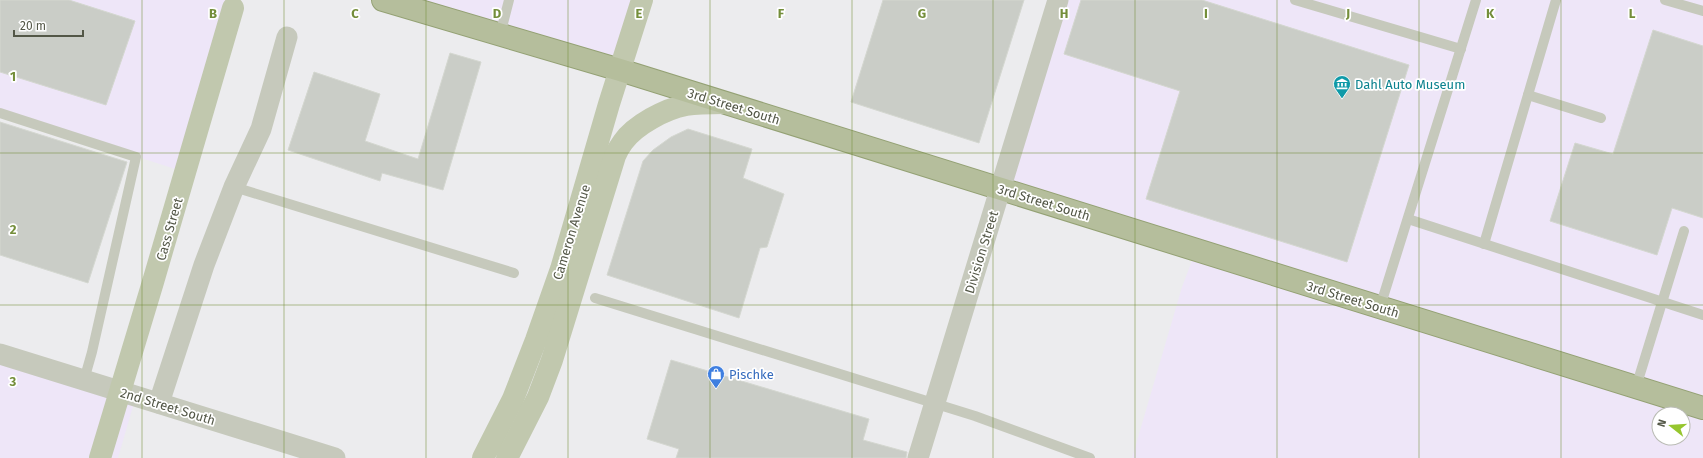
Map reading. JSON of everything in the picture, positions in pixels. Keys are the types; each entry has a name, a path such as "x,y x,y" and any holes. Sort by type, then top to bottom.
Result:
{"highway":[{"name":"3rd Street South","path":"383,0 724,102 1703,408"}],"main road":[{"name":"Cameron Avenue","path":"483,458 513,399 561,269 593,195 620,70 642,0"},
{"name":"Cass Street","path":"100,458 234,4"},
{"path":"507,458 538,397 552,360 593,195 622,142 631,132 652,118 672,109 686,105 724,102"}],"street":[{"name":"Division Street","path":"918,458 1058,0"},
{"path":"159,403 204,265 234,186 261,129 287,37"},
{"name":"2nd Street South","path":"0,354 335,458"},
{"path":"104,458 124,392"}],"lane":[{"path":"500,35 509,0"},
{"path":"1295,0 1461,49"},
{"path":"1380,308 1476,0"},
{"path":"1484,244 1556,0"},
{"path":"1665,0 1703,11"},
{"path":"1528,95 1601,118"},
{"path":"0,113 136,157 92,352 84,380"},
{"path":"234,186 514,273"},
{"path":"1408,220 1703,315"},
{"path":"1636,387 1684,231"},
{"path":"595,298 935,403 1090,458"}],"shaded area":[{"path":"0,0 237,0 191,174 0,113"},
{"path":"383,0 642,0 620,70"},
{"path":"1058,0 1703,0 1703,458 1132,458 1182,287 1196,250 1000,189"},
{"path":"0,354 136,396 118,458 0,458"}],"building":[{"path":"0,0 69,0 135,21 106,105 0,72"},
{"path":"883,0 1024,0 979,143 851,102"},
{"path":"1081,0 1202,0 1409,65 1347,262 1146,199 1180,91 1064,54"},
{"path":"1653,30 1703,46 1703,218 1672,208 1657,255 1550,221 1575,143 1613,154"},
{"path":"450,53 481,62 443,190 382,173 380,181 288,150 314,72 380,94 365,141 418,159"},
{"path":"0,122 127,162 88,283 0,255"},
{"path":"688,129 752,149 743,178 784,194 767,247 760,248 739,318 607,275 643,161 653,150 671,137"},
{"name":"Pischke","path":"671,360 869,419 863,440 907,452 906,458 676,458 679,449 647,439"}],"place":[{"name":"Dahl Auto Museum","path":"1342,99"},
{"name":"Pischke","path":"716,389"}]}
